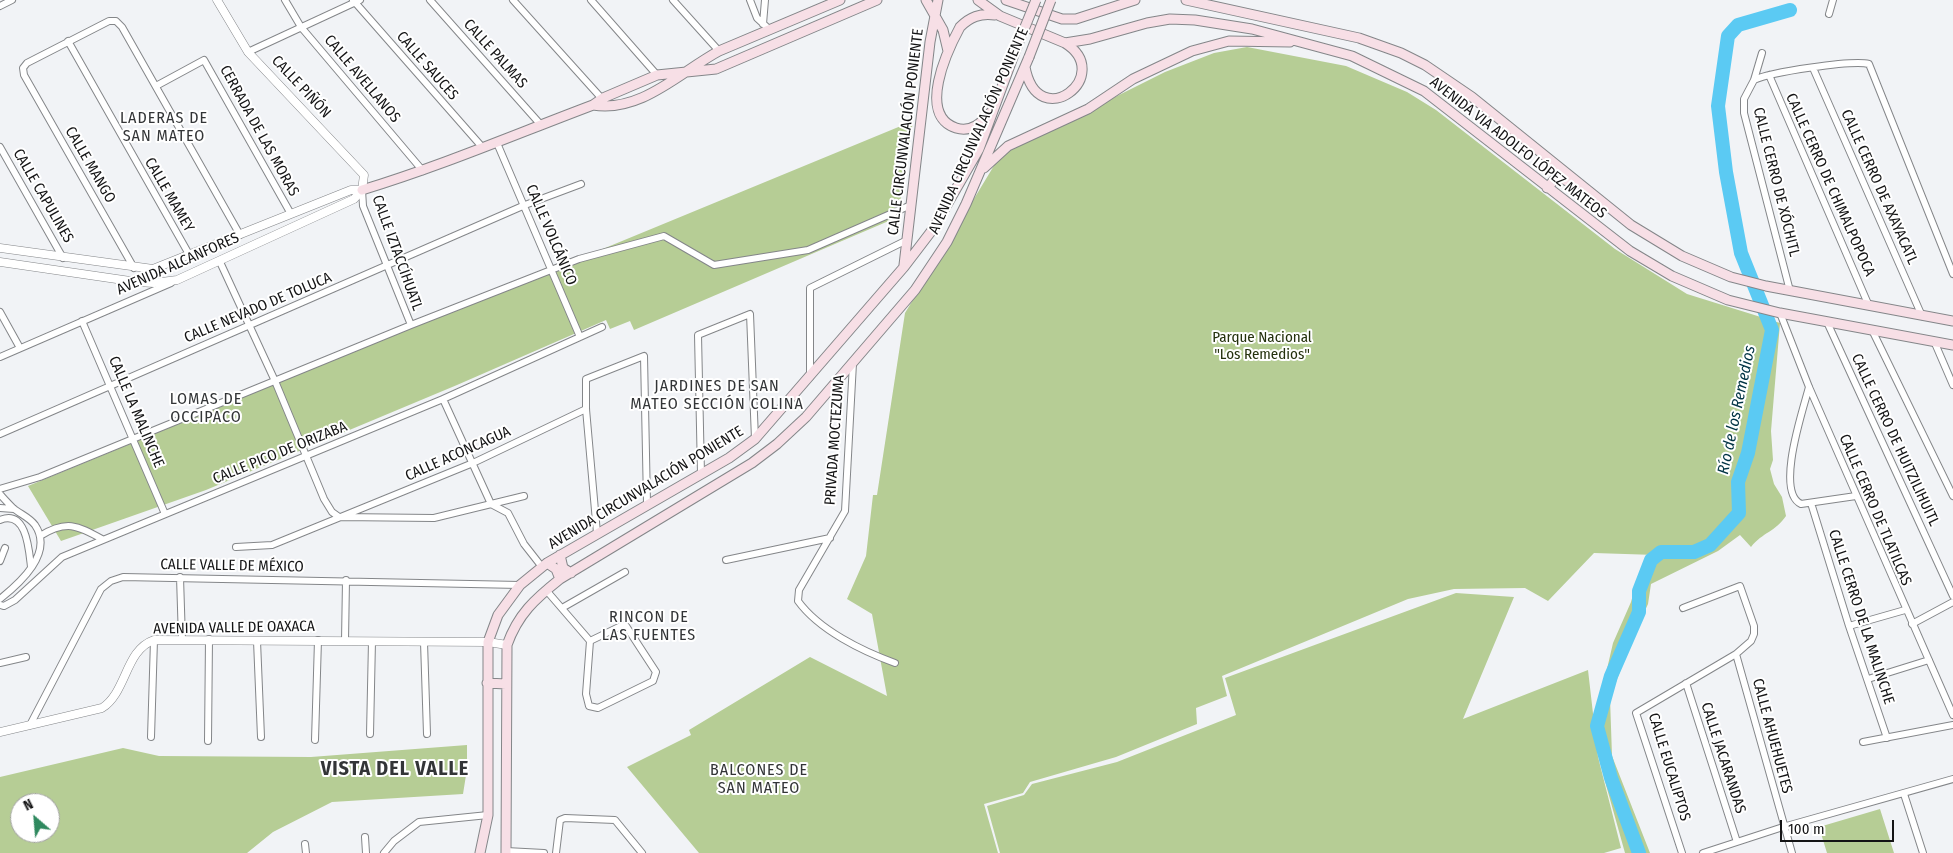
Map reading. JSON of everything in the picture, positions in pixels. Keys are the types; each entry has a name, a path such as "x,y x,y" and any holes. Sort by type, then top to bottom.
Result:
{"main road":[{"name":"AVENIDA ALCANFORES","path":"604,102 620,106 663,87 719,51 766,27 840,0"},
{"name":"AVENIDA ALCANFORES","path":"362,190 424,171 604,102 657,75 716,69 877,0"},
{"path":"926,0 943,30 948,54"},
{"name":"CALLE CIRCUNVALACIÓN PONIENTE","path":"904,267 934,15 938,0"},
{"path":"978,0 1000,16 1072,47 1080,58 1082,70 1080,80 1066,96 1056,99 1040,95 1028,80 1025,66"},
{"path":"1006,0 1062,19 1076,19 1135,0"},
{"name":"AVENIDA CIRCUNVALACIÓN PONIENTE","path":"480,853 488,815 488,642 498,615 520,585 544,565 701,474 755,440 810,378 904,267 955,193 979,149 1036,0"},
{"name":"AVENIDA CIRCUNVALACIÓN PONIENTE","path":"506,852 507,645 514,624 546,590 560,580 752,463 777,444 806,417 915,290 947,242 980,172 1051,0"},
{"path":"1109,8 1115,0"},
{"name":"AVENIDA VIA ADOLFO LÓPEZ MATEOS","path":"1186,0 1360,38 1401,53 1425,65 1472,98 1631,225 1682,256 1731,277 1790,291 1953,321"},
{"path":"996,107 980,124 964,130 946,123 939,115 936,99 937,87 957,32 966,21 980,14 1000,16"},
{"name":"AVENIDA VIA ADOLFO LÓPEZ MATEOS","path":"1065,43 1090,39 1147,23 1170,19 1195,20 1252,29 1352,56 1424,91 1630,251 1672,276 1728,300 1780,313 1953,344"},
{"path":"980,172 1008,146 1088,109 1133,80 1192,51 1229,41 1308,43"},
{"path":"1547,188 1554,180 1561,178 1597,198"},
{"path":"560,555 563,568 571,573"},
{"path":"544,565 556,569 560,580"},
{"path":"487,683 506,684"}],"street":[{"path":"0,6 12,0"},
{"name":"CALLE PIÑÓN","path":"217,0 248,52 364,175 362,190"},
{"name":"CALLE AVELLANOS","path":"285,0 301,27 424,171"},
{"name":"CALLE PALMAS","path":"430,0 542,125"},
{"path":"513,0 604,102"},
{"path":"591,0 657,75"},
{"path":"673,0 719,51"},
{"path":"750,0 753,12 766,27"},
{"path":"766,0 766,27"},
{"path":"1829,14 1833,0"},
{"path":"248,52 356,1"},
{"name":"CALLE SAUCES","path":"356,1 483,148"},
{"path":"68,41 109,21 116,21 122,27 240,235"},
{"name":"CALLE MANGO","path":"68,41 27,63 23,68 24,75 134,268"},
{"name":"CALLE MAMEY","path":"68,41 190,256"},
{"name":"CALLE CERRO DE XÓCHITL","path":"1762,53 1754,80 1744,99 1744,113 1790,291"},
{"name":"CERRADA DE LAS MORAS","path":"156,86 204,60 291,214"},
{"path":"1754,80 1769,75 1813,68 1859,63 1869,64 1953,274"},
{"name":"CALLE CERRO DE AXAYACATL","path":"1813,68 1922,316"},
{"name":"CALLE CERRO DE CHIMALPOPOCA","path":"1769,75 1869,306"},
{"name":"CALLE VOLCÁNICO","path":"497,143 553,270 580,337"},
{"name":"CALLE CAPULINES","path":"0,147 63,258"},
{"name":"CALLE NEVADO DE TOLUCA","path":"0,434 525,206 581,184"},
{"name":"AVENIDA ALCANFORES","path":"0,248 134,268 153,269 170,264 351,190 362,190"},
{"name":"AVENIDA ALCANFORES","path":"0,357 220,262 354,199 362,190"},
{"name":"CALLE IZTACCÍHUATL","path":"362,190 363,206 411,325"},
{"path":"0,489 40,476 134,439 411,325 579,259 664,236 714,265 808,250 911,205"},
{"path":"810,378 810,288 907,240"},
{"path":"0,262 154,283 177,280 170,264"},
{"path":"220,262 275,381 324,499 332,512 339,517 434,518 524,496"},
{"path":"0,312 20,348"},
{"name":"CALLE CERRO DE TLATILCAS","path":"1780,313 1809,388 1905,610 1951,701 1953,715"},
{"path":"701,474 698,335 750,314 755,440"},
{"name":"CALLE LA MALINCHE","path":"82,322 111,385 165,514"},
{"name":"CALLE CERRO DE HUITZILIHUITL","path":"1827,322 1953,596"},
{"name":"CALLE PICO DE ORIZABA","path":"0,605 4,606 15,600 62,557 443,399 602,327"},
{"path":"1872,330 1953,496"},
{"path":"1934,341 1953,384"},
{"path":"597,533 586,409 586,379 644,356 647,504"},
{"name":"PRIVADA MOCTEZUMA","path":"853,362 845,510 799,590 798,601 806,613 863,651 895,663"},
{"path":"1809,388 1789,470 1792,495 1796,502 1802,504 1856,496"},
{"path":"443,399 491,504 508,513 524,544 544,565"},
{"name":"CALLE ACONCAGUA","path":"236,547 272,545 473,463 586,409"},
{"path":"0,494 14,509 25,515 35,525 40,536 40,546 31,568 19,584 0,599"},
{"name":"CALLE CERRO DE LA MALINCHE","path":"1811,503 1849,626 1887,738"},
{"path":"0,508 14,509"},
{"path":"0,520 5,518 14,520 22,527 28,538 31,568"},
{"path":"40,536 54,527 69,525 83,529 102,539"},
{"path":"726,560 830,538"},
{"path":"0,561 5,548"},
{"path":"562,608 625,572"},
{"path":"180,576 182,640"},
{"name":"CALLE VALLE DE MÉXICO","path":"30,725 101,589 111,581 123,577 180,576 520,585"},
{"path":"345,641 346,580"},
{"name":"CALLE EUCALIPTOS","path":"1682,853 1636,713 1736,654 1751,642 1754,634 1754,626 1740,586 1683,608"},
{"path":"546,590 590,641 586,700 589,706 598,708 653,681 656,672 626,626 622,625 590,641"},
{"path":"1912,624 1953,602"},
{"path":"1849,626 1905,610"},
{"path":"208,741 209,639"},
{"path":"151,738 154,640"},
{"name":"AVENIDA VALLE DE OAXACA","path":"0,732 93,712 109,704 140,648 154,640 488,642 507,645"},
{"path":"315,740 318,640"},
{"path":"257,641 261,737"},
{"path":"370,734 372,641"},
{"path":"424,642 427,734"},
{"name":"CALLE AHUEHUETES","path":"1736,654 1792,853"},
{"path":"0,663 26,657"},
{"path":"1868,680 1929,660"},
{"name":"CALLE JACARANDAS","path":"1686,683 1736,842"},
{"path":"1863,742 1953,725"},
{"path":"1703,853 1784,827 1953,780"},
{"path":"1904,794 1923,853"},
{"path":"384,853 394,840 419,822 488,815"},
{"path":"556,853 558,825 560,820 565,818 615,820 642,853"},
{"path":"364,837 366,853"},
{"path":"305,844 306,853"},
{"path":"506,852 544,853"}],"green space":[{"name":"Parque Nacional \"Los Remedios\"","path":"1247,47 1346,66 1407,92 1436,110 1615,249 1687,294 1780,323 1771,431 1773,460 1770,469 1774,484 1782,497 1786,516 1751,547 1740,535 1718,551 1651,584 1648,604 1635,632 1610,698 1612,756 1650,853 1625,853 1606,785 1595,721 1613,643 1631,602 1638,577 1656,555 1594,553 1548,601 1525,588 1454,589 1408,599 1222,676 1227,696 1196,708 1197,724 1116,757 1030,782 1023,793 984,804 998,853 699,853 627,767 691,735 689,730 810,657 887,696 872,614 847,599 866,556 873,495 877,495 905,313 995,164 1012,148 1080,118 1115,97 1165,72 1214,53"},
{"path":"913,121 898,217 634,330 630,321 610,329 606,320 457,385 206,490 61,541 28,486"},
{"path":"1456,593 1514,597 1463,719 1588,670 1598,757 1621,848 1604,853 1000,853 987,806 1024,795 1032,784 1117,762 1236,715 1225,678"},
{"path":"467,745 467,769 463,794 332,802 273,832 247,853 0,853 0,777 123,748 159,756 311,757"},
{"path":"1880,809 1894,853 1827,853 1819,827"}],"waterway":[{"name":"Río de los Remedios","path":"1639,853 1611,778 1597,726 1611,676 1639,612 1639,591 1651,560 1661,552 1694,552 1710,545 1739,513 1738,482 1748,453 1772,330 1741,253 1726,172 1718,106 1728,36 1738,25 1790,10"}],"district":[{"name":"LADERAS DE SAN MATEO","path":"164,128"},
{"name":"JARDINES DE SAN MATEO SECCIÓN COLINA","path":"717,396"},
{"name":"LOMAS DE OCCIPACO","path":"206,409"},
{"name":"RINCON DE LAS FUENTES","path":"649,627"},
{"name":"VISTA DEL VALLE","path":"395,769"},
{"name":"BALCONES DE SAN MATEO","path":"759,780"}]}
